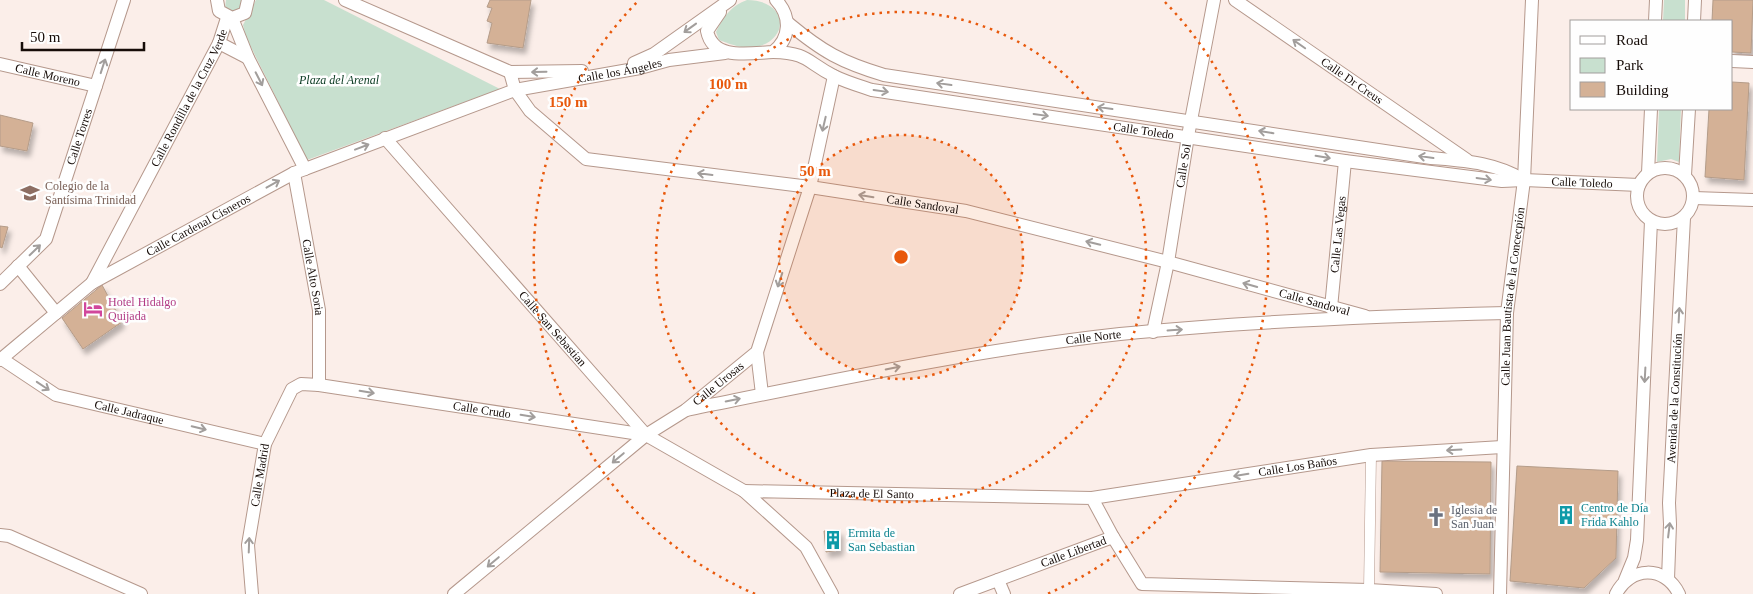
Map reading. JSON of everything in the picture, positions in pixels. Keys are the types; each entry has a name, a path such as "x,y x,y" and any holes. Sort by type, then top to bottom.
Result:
{"street":[{"name":"Calle Torres","path":"0,284 46,239 124,0"},
{"path":"217,0 220,11 230,18 299,171 515,90"},
{"path":"230,18 245,13 248,0"},
{"path":"345,0 510,72"},
{"path":"724,53 713,47 707,31 710,24 730,0"},
{"name":"Calle los Ángeles","path":"510,72 584,71 634,64 654,54 730,0"},
{"path":"772,52 785,39 788,23 786,5 776,0"},
{"name":"Calle Sol","path":"1153,332 1168,262 1188,136 1214,0"},
{"name":"Calle Dr Creus","path":"1235,0 1469,162"},
{"name":"Calle Juan Bautista de la Concecpión","path":"1500,594 1502,447 1507,313 1524,180 1532,0"},
{"path":"1655,20 1656,0"},
{"path":"1694,20 1695,0"},
{"name":"Calle Rondilla de la Cruz Verde","path":"1,359 92,283 219,43 230,18"},
{"name":"Calle Toledo","path":"788,23 836,58 884,76 1431,158 1469,162 1504,169 1524,180"},
{"path":"219,43 248,58"},
{"name":"Calle los Ángeles","path":"515,90 640,68 669,60 724,53 772,52"},
{"name":"Calle Toledo","path":"772,52 791,52 806,57 834,76 872,90 1345,161 1502,182 1524,180 1639,185"},
{"path":"1733,61 1753,62"},
{"name":"Calle Moreno","path":"0,64 96,86"},
{"name":"Calle Sandoval","path":"510,72 515,90 530,111 586,159 810,187 966,211 1168,262 1365,316"},
{"path":"762,394 757,352 810,187 834,76"},
{"path":"1648,173 1651,110"},
{"path":"1685,175 1671,168 1655,169 1648,173 1639,185 1636,198 1639,207 1651,221 1668,224 1684,218 1689,212 1694,198 1693,190 1685,175 1689,110"},
{"name":"Calle San Sebastian","path":"384,138 646,435 744,492"},
{"name":"Calle Las Vegas","path":"1331,308 1345,161"},
{"name":"Calle Cardenal Cisneros","path":"92,283 299,171"},
{"name":"Calle Alto Soria","path":"299,171 319,310 319,384"},
{"path":"1694,198 1753,200"},
{"name":"Avenida de la Constitución","path":"1668,579 1670,524 1668,503 1684,218"},
{"path":"1616,594 1626,580 1634,558 1637,540 1651,221"},
{"path":"18,266 56,313"},
{"name":"Calle Norte","path":"686,410 929,361 1120,334 1365,316 1507,313"},
{"name":"Calle Urosas","path":"454,594 646,435 686,410 757,352"},
{"name":"Calle Jadraque","path":"1,359 56,395 265,444"},
{"name":"Calle Madrid","path":"252,594 248,545 265,444 292,389 301,384 319,384"},
{"name":"Calle Crudo","path":"319,384 646,435"},
{"name":"Calle Los Baños","path":"1092,498 1371,455 1502,447"},
{"path":"1369,590 1371,455"},
{"path":"744,492 806,547 832,594"},
{"name":"Plaza de El Santo","path":"744,492 1092,498"},
{"path":"1092,498 1113,537"},
{"path":"0,535 9,536 141,594"},
{"name":"Calle Libertad","path":"960,594 1113,537 1144,589 1369,590 1436,594"},
{"path":"1626,580 1642,572 1651,572 1668,579 1679,594"},
{"path":"998,580 1004,594"}],"green space":[{"path":"226,0 242,0 243,7 234,14 225,8"},
{"name":"Plaza del Arenal","path":"256,0 324,0 500,89 307,160 246,37 243,25"},
{"path":"747,0 770,6 777,12 780,20 775,36 768,42 752,48 737,46 719,40 716,32 722,21 732,8"},
{"path":"1664,0 1685,0 1685,20 1663,20"},
{"path":"1659,110 1681,110 1679,162 1671,159 1657,162"}],"building":[{"path":"490,0 531,0 523,48 487,43 492,23 487,21 492,8 487,7"},
{"path":"1713,0 1753,0 1751,53 1733,52 1733,20 1712,20"},
{"path":"1733,82 1749,83 1744,180 1705,177 1709,110 1733,110"},
{"path":"0,115 33,123 27,151 0,146"},
{"path":"0,226 8,227 2,248 0,247"},
{"name":"Hotel Hidalgo Quijada","path":"102,285 122,322 83,349 62,318"},
{"name":"Iglesia de San Juan","path":"1382,461 1491,462 1490,574 1380,572"},
{"name":"Centro de Día Frida Kahlo","path":"1517,466 1618,471 1616,558 1584,588 1510,581"},
{"name":"Ermita de San Sebastian","path":"840,530 840,550 826,552 824,531"}],"place":[{"name":"Colegio de la Santísima Trinidad","path":"30,193"},
{"name":"Hotel Hidalgo Quijada","path":"93,309"},
{"name":"Centro de Día Frida Kahlo","path":"1566,515"},
{"name":"Iglesia de San Juan","path":"1436,517"},
{"name":"Ermita de San Sebastian","path":"833,540"}]}
